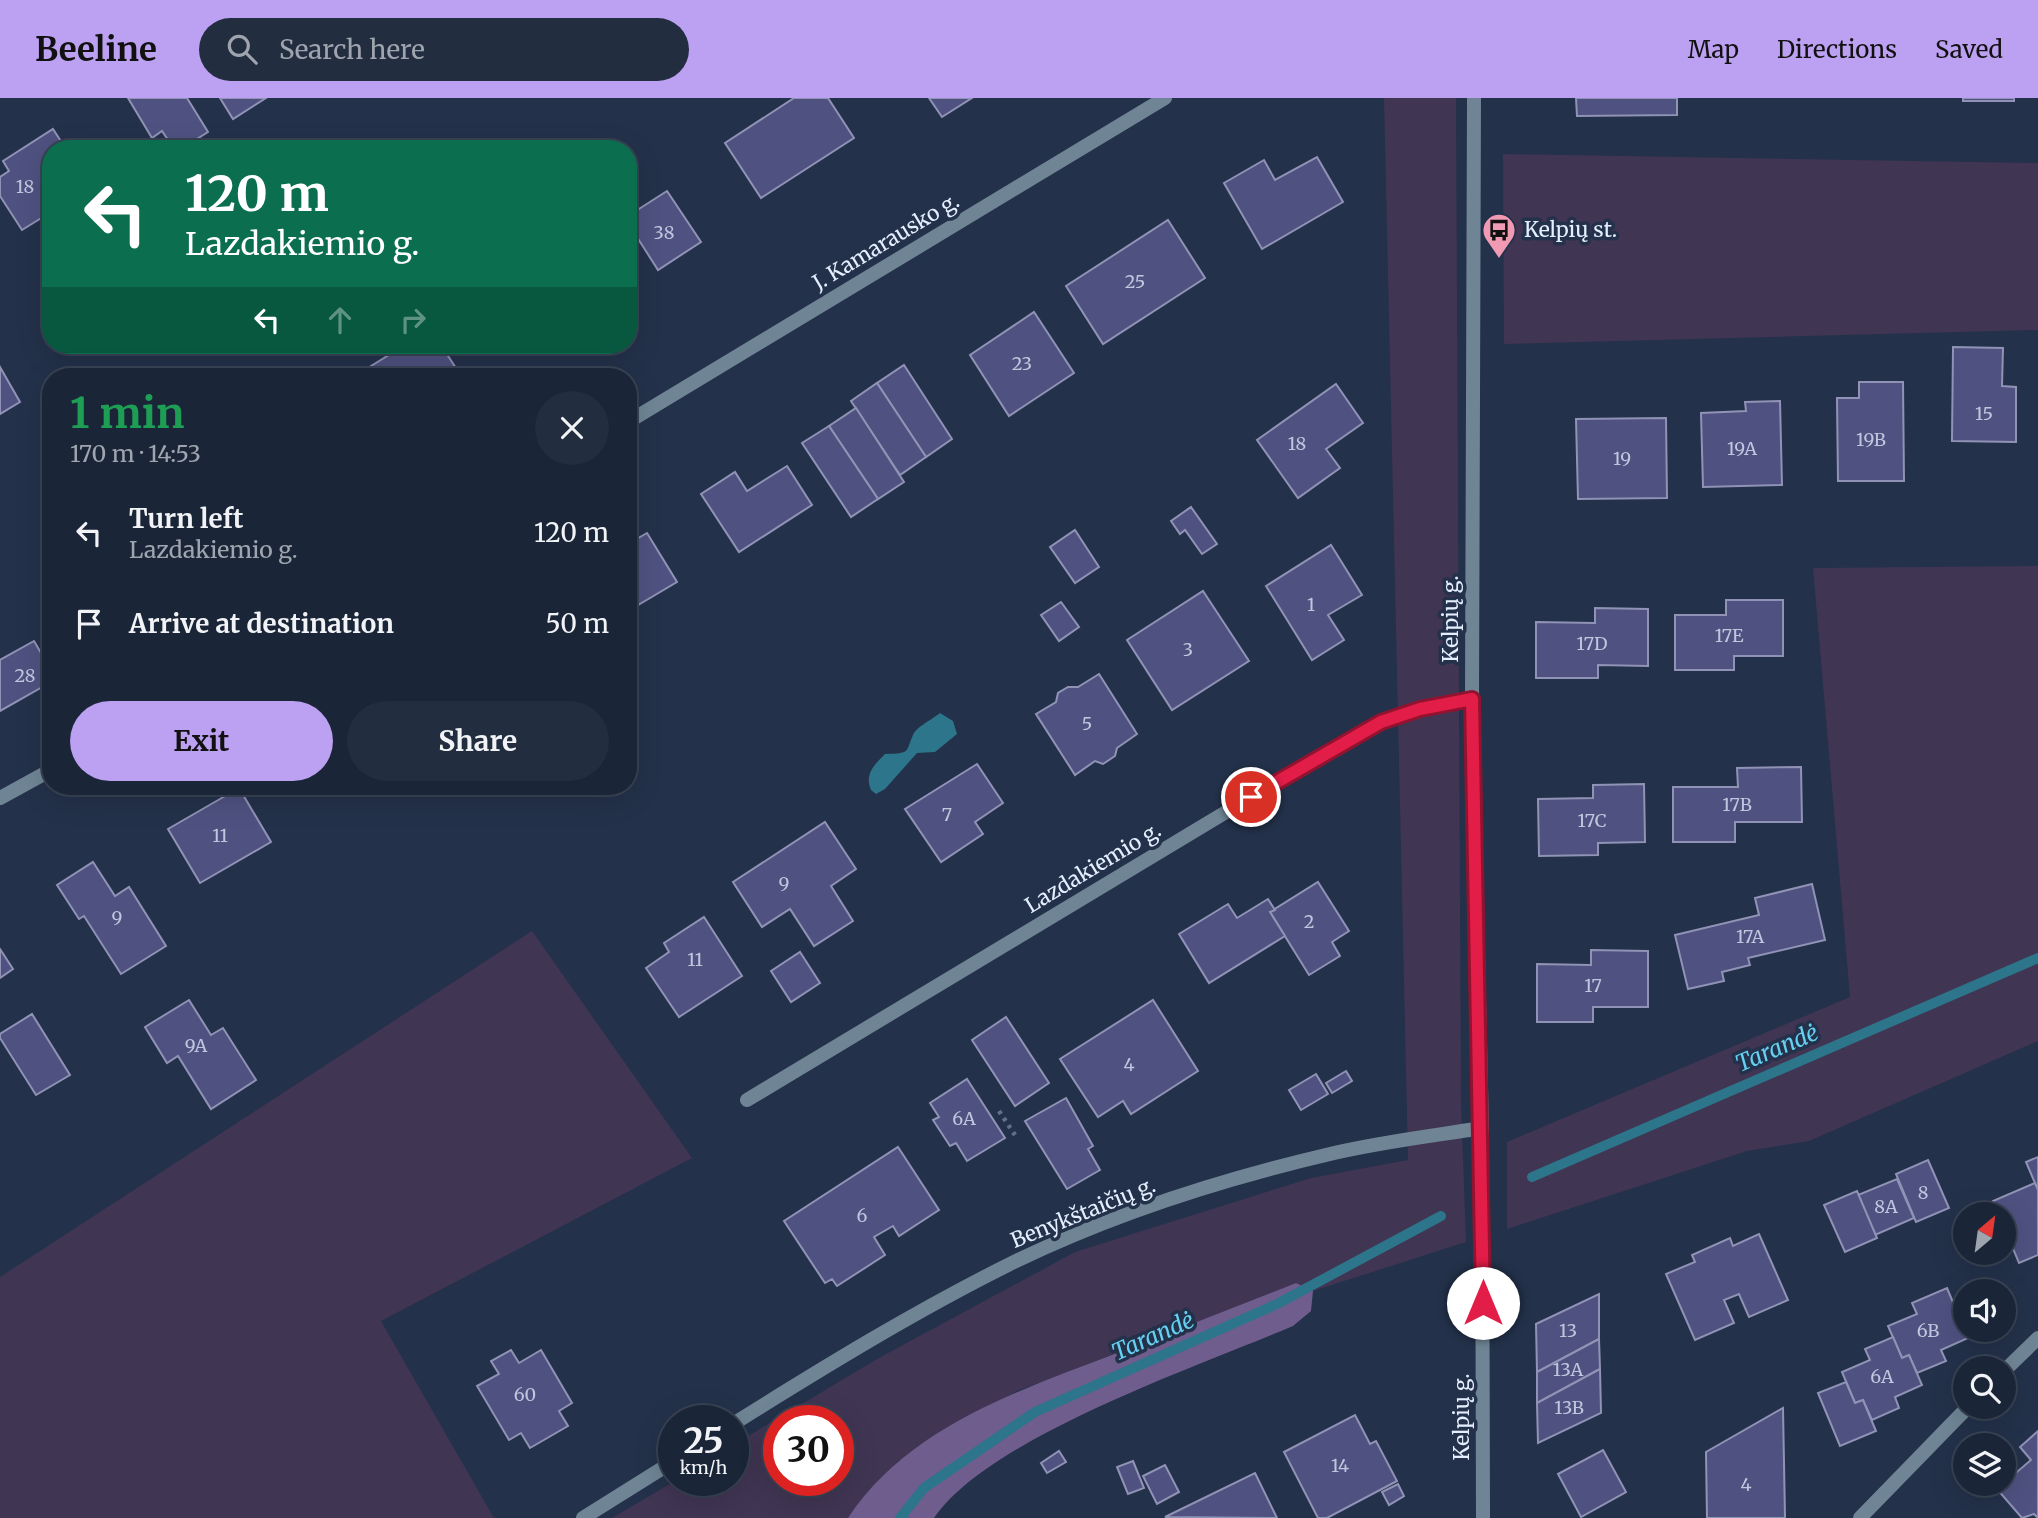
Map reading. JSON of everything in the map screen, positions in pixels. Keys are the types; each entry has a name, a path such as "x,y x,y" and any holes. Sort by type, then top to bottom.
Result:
{"street":[{"name":"J. Kamarausko g.","path":"637,417 1165,98"},
{"name":"Kelpių g.","path":"1474,98 1472,699 1482,1128 1483,1518"},
{"name":"Lazdakiemio g.","path":"747,1100 1321,755 1381,722 1420,709 1472,699"},
{"path":"0,798 42,775"},
{"name":"Benykštaičių g.","path":"749,1415 952,1295 1016,1262 1097,1227 1220,1184 1332,1154 1482,1128"},
{"path":"2016,1359 2038,1338"},
{"path":"1860,1518 1956,1419"},
{"path":"583,1518 658,1471"}],"path":[{"path":"999,1111 1015,1135"}],"shaded area":[{"path":"1384,98 1456,98 1461,1101 1466,1242 1313,1291 1296,1284 1015,1392 897,1462 848,1518 612,1518 658,1491 658,1496 749,1496 749,1435 763,1427 763,1496 854,1496 854,1405 800,1405 877,1359 1075,1252 1311,1178 1408,1160"},
{"path":"1503,154 2038,163 2038,330 1504,344"},
{"path":"2038,566 2038,1041 1809,1141 1747,1151 1507,1229 1507,1142 1850,997 1813,568"},
{"path":"532,931 692,1158 381,1321 494,1518 0,1518 0,1277"},
{"path":"1296,1283 1313,1291 1311,1311 1293,1326 1153,1383 1047,1432 1000,1459 961,1488 934,1518 848,1518 873,1486 902,1459 969,1415 1042,1382"}],"water":[{"path":"940,713 953,721 957,734 935,752 917,753 885,789 876,794 871,790 870,774 885,754 906,751 915,732"}],"building":[{"path":"128,98 187,98 208,132 195,140 168,140 162,131 152,138"},
{"path":"220,98 266,98 233,119"},
{"path":"794,98 828,98 854,138 761,198 725,143"},
{"path":"929,98 972,98 942,117"},
{"path":"1576,98 1677,98 1677,115 1577,116"},
{"path":"1963,98 2014,98 2014,101 1963,101"},
{"path":"53,129 60,140 42,140 42,218 22,230 0,196 0,177 9,171 3,161"},
{"path":"1317,157 1343,202 1262,249 1224,183 1264,160 1275,180"},
{"path":"667,191 701,242 658,270 637,237 637,210"},
{"path":"1168,220 1205,278 1103,344 1066,286"},
{"path":"1034,312 1074,373 1009,416 970,355"},
{"path":"1953,347 2003,348 2002,386 2016,387 2016,442 1952,441"},
{"path":"390,354 447,354 456,368 368,368"},
{"path":"904,365 952,439 926,457 877,383"},
{"path":"0,367 20,402 0,414"},
{"path":"1859,382 1903,382 1904,481 1838,481 1837,398 1859,398"},
{"path":"877,383 926,457 900,475 851,401"},
{"path":"1336,384 1363,423 1326,449 1340,468 1298,498 1257,440"},
{"path":"1780,401 1782,485 1703,487 1701,413 1746,411 1745,402"},
{"path":"856,408 904,482 878,499 829,426"},
{"path":"1666,418 1667,498 1578,499 1576,419"},
{"path":"829,426 878,499 851,517 802,443"},
{"path":"787,466 812,505 739,552 701,494 735,472 747,491"},
{"path":"1191,507 1217,544 1202,554 1185,530 1180,534 1171,521"},
{"path":"1075,530 1099,567 1075,583 1050,547"},
{"path":"647,533 677,582 637,606 637,539"},
{"path":"1331,545 1362,595 1328,615 1344,640 1312,660 1266,586"},
{"path":"1203,591 1249,661 1172,710 1127,640"},
{"path":"1726,600 1783,600 1783,656 1734,656 1734,670 1675,670 1675,615 1726,615"},
{"path":"1061,602 1079,627 1059,641 1041,615"},
{"path":"1595,608 1648,609 1648,666 1598,665 1598,678 1536,678 1536,622 1595,623"},
{"path":"34,641 42,655 42,687 0,711 0,660"},
{"path":"1099,674 1137,734 1117,748 1115,756 1103,764 1095,761 1075,775 1036,714 1056,702 1058,693 1068,687 1078,687"},
{"path":"977,764 1003,803 975,822 983,834 941,862 905,809"},
{"path":"1801,767 1802,822 1735,822 1735,842 1673,842 1673,787 1738,787 1737,768"},
{"path":"1644,784 1645,842 1598,843 1598,855 1539,856 1538,799 1593,798 1593,785"},
{"path":"227,795 243,795 271,842 200,883 168,829"},
{"path":"825,822 856,869 831,886 853,921 814,946 790,909 762,927 733,882"},
{"path":"93,862 115,896 129,887 166,946 121,974 84,916 79,919 57,885"},
{"path":"1318,882 1349,931 1332,942 1340,956 1309,975 1270,912"},
{"path":"1812,884 1825,940 1748,958 1750,965 1722,972 1724,981 1688,989 1675,935 1759,915 1755,898"},
{"path":"1268,899 1275,910 1270,912 1285,936 1209,983 1179,934 1228,904 1237,918"},
{"path":"704,917 742,976 679,1017 646,968 669,952 664,943"},
{"path":"0,949 13,969 0,978"},
{"path":"1591,950 1648,951 1648,1007 1593,1007 1593,1022 1537,1022 1537,964 1591,965"},
{"path":"800,952 820,983 791,1002 771,971"},
{"path":"189,1000 211,1035 223,1028 256,1080 211,1109 178,1056 167,1063 145,1027"},
{"path":"1153,1000 1198,1071 1131,1114 1123,1101 1098,1117 1060,1059"},
{"path":"32,1014 70,1075 36,1095 0,1038 0,1034"},
{"path":"1006,1017 1049,1083 1015,1106 972,1040"},
{"path":"1346,1071 1352,1081 1332,1093 1326,1083"},
{"path":"1316,1074 1328,1094 1301,1110 1289,1090"},
{"path":"967,1079 1005,1138 967,1161 956,1143 950,1146 933,1120 939,1117 930,1103"},
{"path":"1066,1098 1093,1146 1088,1149 1100,1170 1067,1189 1025,1121"},
{"path":"898,1147 939,1210 899,1236 893,1226 874,1237 885,1255 837,1286 832,1279 825,1283 784,1221"},
{"path":"2038,1157 2038,1190 2026,1162"},
{"path":"1928,1160 1949,1208 1916,1222 1896,1174"},
{"path":"1897,1179 1914,1218 1875,1235 1858,1195"},
{"path":"2035,1183 2038,1190 2038,1255 2019,1263 2016,1256 2016,1202 1993,1201"},
{"path":"1857,1191 1877,1238 1845,1252 1824,1205"},
{"path":"1759,1234 1788,1300 1749,1317 1739,1294 1724,1300 1734,1323 1695,1340 1666,1274 1695,1262 1692,1255 1730,1238 1733,1246"},
{"path":"1947,1288 1953,1302 1953,1342 1959,1342 1941,1350 1946,1361 1917,1373 1909,1355 1902,1358 1888,1326 1917,1314 1912,1303"},
{"path":"1599,1294 1599,1339 1537,1372 1536,1324"},
{"path":"1893,1337 1902,1358 1909,1355 1922,1385 1895,1397 1899,1408 1872,1420 1863,1400 1855,1403 1842,1372 1870,1360 1865,1349"},
{"path":"1599,1339 1600,1369 1537,1403 1537,1372"},
{"path":"511,1350 519,1363 541,1350 572,1403 559,1411 568,1426 530,1448 521,1433 509,1440 477,1386 499,1374 491,1361"},
{"path":"1600,1369 1601,1413 1538,1443 1537,1403"},
{"path":"1846,1382 1855,1403 1863,1400 1876,1431 1840,1446 1818,1393"},
{"path":"1783,1408 1785,1518 1707,1518 1706,1452"},
{"path":"1355,1415 1370,1444 1376,1441 1397,1481 1327,1518 1318,1518 1284,1452"},
{"path":"2038,1431 2038,1518 2034,1514 2022,1518 2003,1496 2016,1496 2016,1473 2031,1460 2020,1447"},
{"path":"1603,1450 1626,1492 1581,1517 1558,1474"},
{"path":"1059,1451 1066,1462 1047,1473 1041,1463"},
{"path":"1133,1461 1144,1488 1128,1494 1117,1467"},
{"path":"1165,1465 1179,1492 1157,1504 1143,1476"},
{"path":"1255,1473 1277,1518 1165,1517"},
{"path":"1398,1484 1404,1496 1389,1505 1382,1492"}],"waterway":[{"name":"Tarandė","path":"1532,1177 2038,958"},
{"name":"Tarandė","path":"900,1518 924,1488 1035,1412 1277,1304 1441,1216"}],"place":[{"name":"Kelpių st.","path":"1499,260"}],"route":[{"path":"1251,797 1381,722 1420,709 1472,699 1482,1128 1483,1303"}]}
